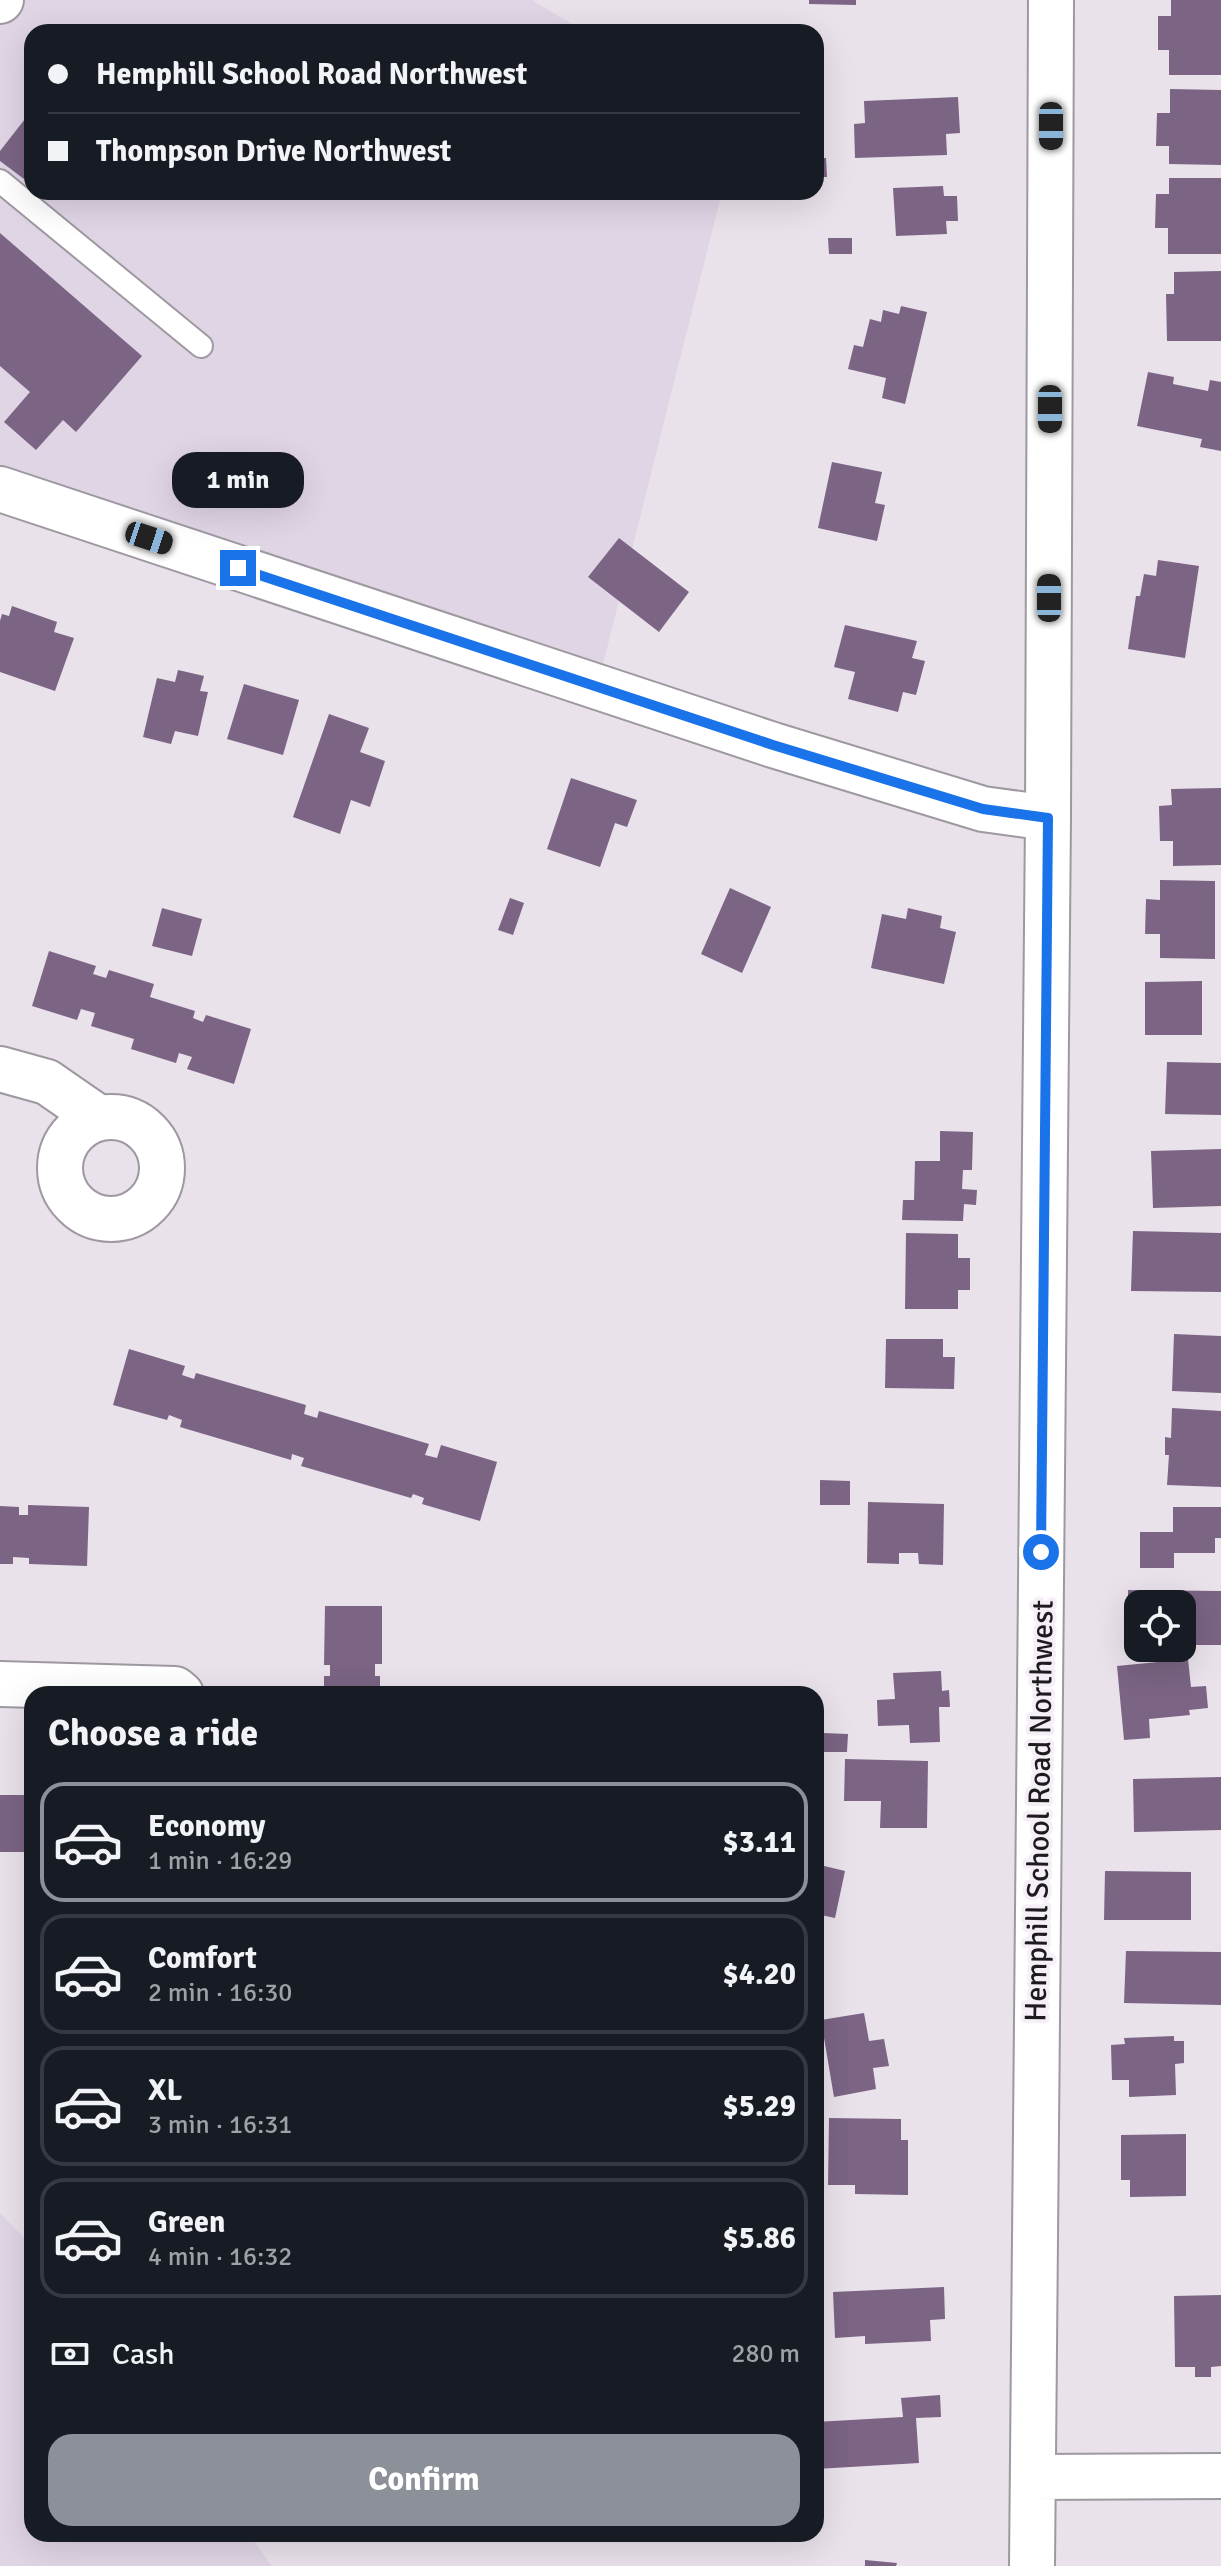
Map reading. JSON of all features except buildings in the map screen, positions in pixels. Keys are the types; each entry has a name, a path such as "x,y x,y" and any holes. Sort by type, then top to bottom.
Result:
{"street":[{"name":"Hemphill School Road Northwest","path":"1032,2566 1048,818 1051,0"},
{"path":"0,489 773,745 983,809 1048,818"},
{"path":"0,1069 47,1082 99,1118"},
{"path":"0,1684 70,1686"},
{"path":"1033,2477 1221,2476"}],"lane":[{"path":"0,181 201,346"}],"shaded area":[{"path":"0,0 532,0 572,24 24,24 24,200 720,200 593,704 0,489"},
{"path":"0,2213 24,2238 24,2542 255,2542 272,2566 0,2566"}],"route":[{"path":"238,568 773,745 983,809 1048,818 1041,1552"}]}
